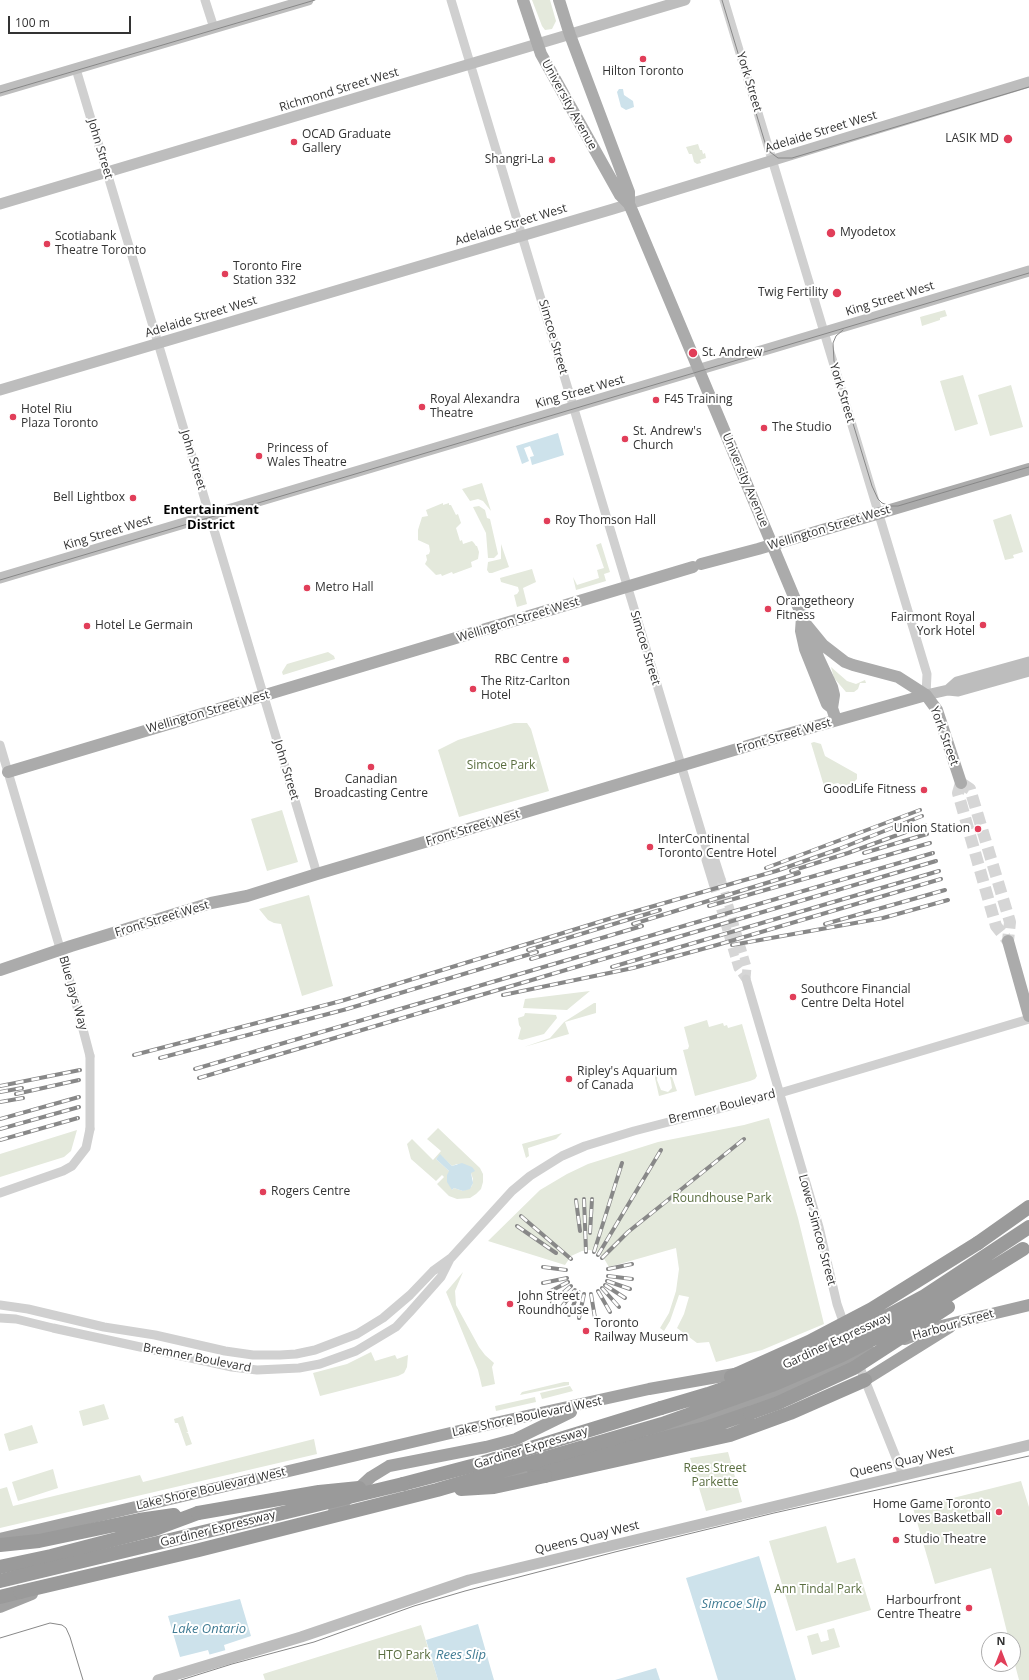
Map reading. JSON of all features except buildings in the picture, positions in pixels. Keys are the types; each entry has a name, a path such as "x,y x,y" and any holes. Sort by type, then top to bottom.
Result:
{"highway":[{"path":"662,1408 809,1342 872,1309 978,1242 1029,1207"},
{"name":"Gardiner Expressway","path":"0,1581 403,1484 479,1464 708,1394 801,1360 837,1343 923,1297 1029,1227"},
{"name":"Lake Shore Boulevard West","path":"0,1539 305,1467 649,1389 747,1372 848,1334 981,1265 1029,1233"},
{"path":"0,1607 93,1569 334,1511 422,1499 706,1428 778,1404 854,1368 921,1326 965,1295 1026,1247"},
{"name":"Gardiner Expressway","path":"0,1596 200,1550 437,1490 662,1424 772,1385 842,1355 902,1324 1026,1247"},
{"name":"Harbour Street","path":"856,1358 933,1328 1029,1305"},
{"path":"437,1490 494,1487 730,1435 790,1413 865,1380 957,1322"},
{"path":"534,1470 662,1432 816,1376 856,1358"},
{"path":"334,1511 370,1477 389,1466 486,1447 516,1439 594,1402"},
{"path":"0,1545 39,1541 139,1520 198,1513 319,1492 403,1484"},
{"path":"0,1567 109,1541 155,1528 198,1513"}],"main road":[{"path":"0,91 308,0"},
{"name":"University Avenue","path":"523,0 537,44 565,99 616,189 629,204 771,545 811,633 823,645 845,662 898,677 926,695"},
{"name":"University Avenue","path":"559,0 570,35 629,192 629,204"},
{"name":"Richmond Street West","path":"0,204 685,0"},
{"name":"Adelaide Street West","path":"0,390 523,236 1029,82"},
{"name":"King Street West","path":"0,578 1029,271"},
{"name":"Wellington Street West","path":"8,772 697,566 1029,469"},
{"path":"802,616 801,631 805,649 827,704 832,708"},
{"path":"811,633 816,650 832,686 834,695 832,708 836,720"},
{"name":"Front Street West","path":"1004,674 1029,662"},
{"name":"Front Street West","path":"0,970 211,903 247,896 836,720 948,690 957,682 1029,671"},
{"name":"York Street","path":"926,695 937,710 961,783"},
{"path":"1008,941 1029,1018"},
{"name":"Queens Quay West","path":"158,1680 230,1657 301,1637 442,1588 496,1573 1029,1446"}],"street":[{"path":"205,0 214,28"},
{"name":"Simcoe Street","path":"451,0 681,766"},
{"name":"York Street","path":"724,0 927,674 926,695"},
{"name":"John Street","path":"76,69 317,874"},
{"name":"Blue Jays Way","path":"0,745 61,950 90,1056 90,1129 86,1148 72,1166 63,1171 0,1193"},
{"path":"681,766 707,851 714,857 717,881"},
{"name":"Lower Simcoe Street","path":"746,979 819,1227 837,1304 856,1358 903,1475"},
{"name":"Bremner Boulevard","path":"0,1305 28,1309 104,1327 155,1335 225,1352 253,1355 296,1354 336,1343 367,1328 401,1304 432,1271 450,1258 512,1191 530,1176 562,1156 585,1146 634,1131 780,1092 1029,1018"},
{"name":"Bremner Boulevard","path":"0,1318 16,1319 232,1367 257,1370 299,1368 320,1364 356,1350 396,1327 442,1277 450,1258"}],"green space":[{"path":"532,0 550,0 556,21 552,29 545,30 542,26"},
{"path":"698,144 703,154 705,153 706,158 700,160 701,163 697,164 694,162 692,154 689,154 686,147"},
{"path":"945,310 947,316 922,326 920,317"},
{"path":"963,375 978,424 955,431 940,381"},
{"path":"1011,385 1023,427 990,436 978,395"},
{"path":"482,483 491,511 483,501 478,499 470,501 462,489"},
{"path":"443,503 443,505 449,503 456,515 458,514 461,523 456,528 460,541 462,540 463,544 472,541 477,546 479,552 478,559 471,562 472,567 453,574 452,572 442,576 441,574 436,575 425,564 427,560 426,555 429,554 430,551 429,545 418,540 418,530 422,517 428,516 426,510"},
{"path":"479,506 485,510 487,518 490,519 498,554 494,558 488,558 486,533 473,507"},
{"path":"1011,514 1023,552 1013,555 1014,558 1005,560 993,520"},
{"path":"601,543 610,572 604,574 606,581 576,590 573,577 577,585 599,578 597,570 604,568 596,545"},
{"path":"501,544 509,567 489,573 487,570 488,562 501,559"},
{"path":"532,569 536,582 523,588 527,604 517,607 514,595 519,591 518,587 501,582 500,578"},
{"path":"328,652 334,656 335,659 283,675 282,672 287,664"},
{"path":"831,667 847,681 856,684 865,680 866,683 860,683 858,689 854,692 846,692 834,678"},
{"name":"Simcoe Park","path":"514,723 527,723 531,729 549,791 459,817 438,750 458,740"},
{"path":"814,742 821,744 825,756 857,774 857,779 852,784 842,786 838,783 824,786 811,743"},
{"path":"282,810 298,862 267,871 251,819"},
{"path":"309,895 333,986 302,996 281,924 268,920 259,909"},
{"path":"590,991 567,1010 523,1008 525,999"},
{"path":"596,1003 596,1013 565,1022 569,1034 524,1047 550,1038 564,1022"},
{"path":"525,1013 556,1015 557,1018 544,1034 522,1040 518,1039 521,1028 518,1018 524,1016"},
{"path":"707,1020 709,1027 723,1023 724,1026 727,1025 728,1028 742,1024 757,1076 755,1079 750,1081 695,1096 683,1050 688,1049 689,1046 684,1027"},
{"path":"661,1067 666,1068 671,1074 677,1091 659,1096 655,1078 656,1072","holes":["664,1069 669,1074 672,1088 668,1092 661,1090 657,1080 658,1072"]},
{"name":"Roundhouse Park","path":"769,1118 798,1218 824,1324 762,1350 716,1362 709,1342 697,1343 677,1328 684,1314 689,1297 679,1295 670,1321 664,1331 660,1328 669,1313 676,1291 679,1269 676,1248 609,1267 603,1257 597,1252 590,1250 582,1251 571,1256 565,1265 488,1241 540,1190 567,1174 588,1164 658,1142 744,1125"},
{"path":"438,1128 480,1168 483,1174 483,1182 481,1189 476,1194 470,1198 457,1199 449,1196 437,1184 444,1177 442,1175 436,1181 411,1159 407,1144 412,1139 433,1160 441,1151 427,1139","holes":["440,1155 452,1166 457,1164 471,1173 473,1179 472,1186 463,1191 454,1188 452,1190 449,1171 436,1159"]},
{"path":"77,1130 71,1151 64,1157 0,1177 0,1154"},
{"path":"562,1133 556,1139 528,1148 529,1156 526,1158 522,1144"},
{"path":"463,1272 455,1291 456,1305 479,1347 494,1363 492,1367 495,1384 482,1387 478,1370 446,1292"},
{"path":"371,1352 375,1361 395,1355 397,1359 408,1355 407,1367 404,1373 398,1376 320,1396 313,1373 347,1364"},
{"path":"569,1382 569,1385 520,1395 522,1392"},
{"path":"570,1386 573,1391 542,1399 540,1393"},
{"path":"535,1397 536,1402 496,1411 495,1406"},
{"path":"104,1404 109,1419 83,1426 79,1411"},
{"path":"183,1416 188,1432 186,1433 188,1433 192,1444 186,1446 178,1423 175,1423 174,1419"},
{"path":"32,1425 38,1443 9,1451 4,1434"},
{"path":"314,1439 317,1454 0,1528 0,1489 7,1487 13,1506 140,1475 143,1482"},
{"name":"Rees Street Parkette","path":"728,1452 742,1502 706,1511 690,1458"},
{"path":"53,1469 58,1488 18,1501 12,1482"},
{"path":"1021,1481 1029,1507 1029,1680 1019,1680 1017,1672 1021,1672 1021,1632 1007,1632 991,1568 935,1584 913,1508"},
{"name":"Ann Tindal Park","path":"826,1526 837,1563 855,1558 871,1610 796,1631 769,1541"},
{"name":"HTO Park","path":"421,1625 438,1680 265,1680 263,1674"},
{"path":"834,1628 840,1647 812,1655 807,1636 818,1633 821,1642 829,1640 827,1630"}],"water":[{"path":"619,89 623,89 624,95 633,101 634,107 626,110 621,107 617,92"},
{"path":"558,433 564,455 532,465 530,457 534,456 530,446 524,448 529,461 522,464 516,446"},
{"path":"440,1154 452,1166 462,1163 472,1167 475,1171 471,1173 473,1183 470,1189 463,1191 454,1188 452,1190 447,1182 447,1175 449,1171 436,1159"},
{"name":"Simcoe Slip","path":"759,1556 796,1680 718,1680 686,1578"},
{"name":"Lake Ontario","path":"240,1599 251,1636 224,1645 233,1680 218,1680 208,1650 180,1657 168,1616"},
{"name":"Rees Slip","path":"478,1624 494,1680 438,1680 426,1640"},
{"path":"656,1668 660,1680 615,1680"}],"pier":[{"path":"226,1650 235,1680 216,1680 208,1655"}],"tunnel":[{"path":"961,783 970,789 1010,922 1008,941 996,926 958,793 961,783"},
{"path":"721,879 747,967 746,979"},
{"path":"713,883 738,968 746,979"}],"tram line":[{"path":"0,93 315,0"},
{"path":"722,0 766,146 770,152 778,158 792,158 1029,87"},
{"path":"0,580 1029,273"},
{"path":"843,330 836,336 833,343 834,361 872,486 878,499 882,503 890,506 898,506 1029,467"},
{"path":"181,1680 232,1664 314,1642 414,1606 465,1591 774,1513 1029,1456"},
{"path":"0,1638 50,1623 62,1625 66,1628 70,1637 83,1680"}],"railway":[{"path":"766,868 920,810"},
{"path":"134,1055 341,1001 612,918 776,871 839,849 922,816"},
{"path":"791,871 848,853 925,825"},
{"path":"864,853 927,834"},
{"path":"709,906 930,843"},
{"path":"195,1069 933,853"},
{"path":"199,1078 936,861"},
{"path":"612,967 939,871"},
{"path":"633,924 799,873"},
{"path":"503,995 633,968 717,945 941,879"},
{"path":"825,924 945,890"},
{"path":"732,945 883,918 948,900"},
{"path":"528,950 660,910"},
{"path":"531,959 642,926"},
{"path":"160,1058 347,1009 537,952"},
{"path":"0,1086 80,1070"},
{"path":"16,1094 79,1080"},
{"path":"0,1092 22,1088"},
{"path":"0,1119 79,1097"},
{"path":"0,1102 23,1098"},
{"path":"0,1129 79,1107"},
{"path":"0,1140 78,1118"},
{"path":"602,1258 628,1232 744,1139"},
{"path":"598,1255 661,1150"},
{"path":"594,1252 622,1163"},
{"path":"584,1199 586,1252"},
{"path":"590,1233 592,1199"},
{"path":"576,1200 580,1231"},
{"path":"521,1216 571,1259"},
{"path":"517,1226 556,1253"},
{"path":"608,1269 632,1264"},
{"path":"543,1267 566,1270"},
{"path":"608,1276 632,1279"},
{"path":"543,1283 567,1278"},
{"path":"607,1281 630,1289"},
{"path":"547,1293 568,1282"},
{"path":"605,1285 625,1298"},
{"path":"552,1302 571,1286"},
{"path":"602,1288 619,1307"},
{"path":"560,1309 575,1290"},
{"path":"598,1291 610,1312"},
{"path":"569,1315 579,1292"},
{"path":"579,1318 584,1294"},
{"path":"591,1294 595,1318"}],"place":[{"name":"Hilton Toronto","path":"643,59"},
{"name":"LASIK MD","path":"1008,139"},
{"name":"OCAD Graduate Gallery","path":"294,142"},
{"name":"Shangri-La","path":"552,160"},
{"name":"Myodetox","path":"831,233"},
{"name":"Scotiabank Theatre Toronto","path":"47,244"},
{"name":"Toronto Fire Station 332","path":"225,274"},
{"name":"Twig Fertility","path":"837,293"},
{"name":"St. Andrew","path":"693,353"},
{"name":"F45 Training","path":"656,400"},
{"name":"Royal Alexandra Theatre","path":"422,407"},
{"name":"Hotel Riu Plaza Toronto","path":"13,417"},
{"name":"The Studio","path":"764,428"},
{"name":"St. Andrew's Church","path":"625,439"},
{"name":"Princess of Wales Theatre","path":"259,456"},
{"name":"Bell Lightbox","path":"133,498"},
{"name":"Roy Thomson Hall","path":"547,521"},
{"name":"Metro Hall","path":"307,588"},
{"name":"Orangetheory Fitness","path":"768,609"},
{"name":"Fairmont Royal York Hotel","path":"983,625"},
{"name":"Hotel Le Germain","path":"87,626"},
{"name":"RBC Centre","path":"566,660"},
{"name":"The Ritz-Carlton Hotel","path":"473,689"},
{"name":"Canadian Broadcasting Centre","path":"371,767"},
{"name":"GoodLife Fitness","path":"924,790"},
{"name":"Union Station","path":"978,829"},
{"name":"InterContinental Toronto Centre Hotel","path":"650,847"},
{"name":"Southcore Financial Centre Delta Hotel","path":"793,997"},
{"name":"Ripley's Aquarium of Canada","path":"569,1079"},
{"name":"Rogers Centre","path":"263,1192"},
{"name":"John Street Roundhouse","path":"510,1304"},
{"name":"Toronto Railway Museum","path":"586,1331"},
{"name":"Home Game Toronto Loves Basketball","path":"999,1512"},
{"name":"Studio Theatre","path":"896,1540"},
{"name":"Harbourfront Centre Theatre","path":"969,1608"}],"district":[{"name":"Entertainment District","path":"211,518"}]}
